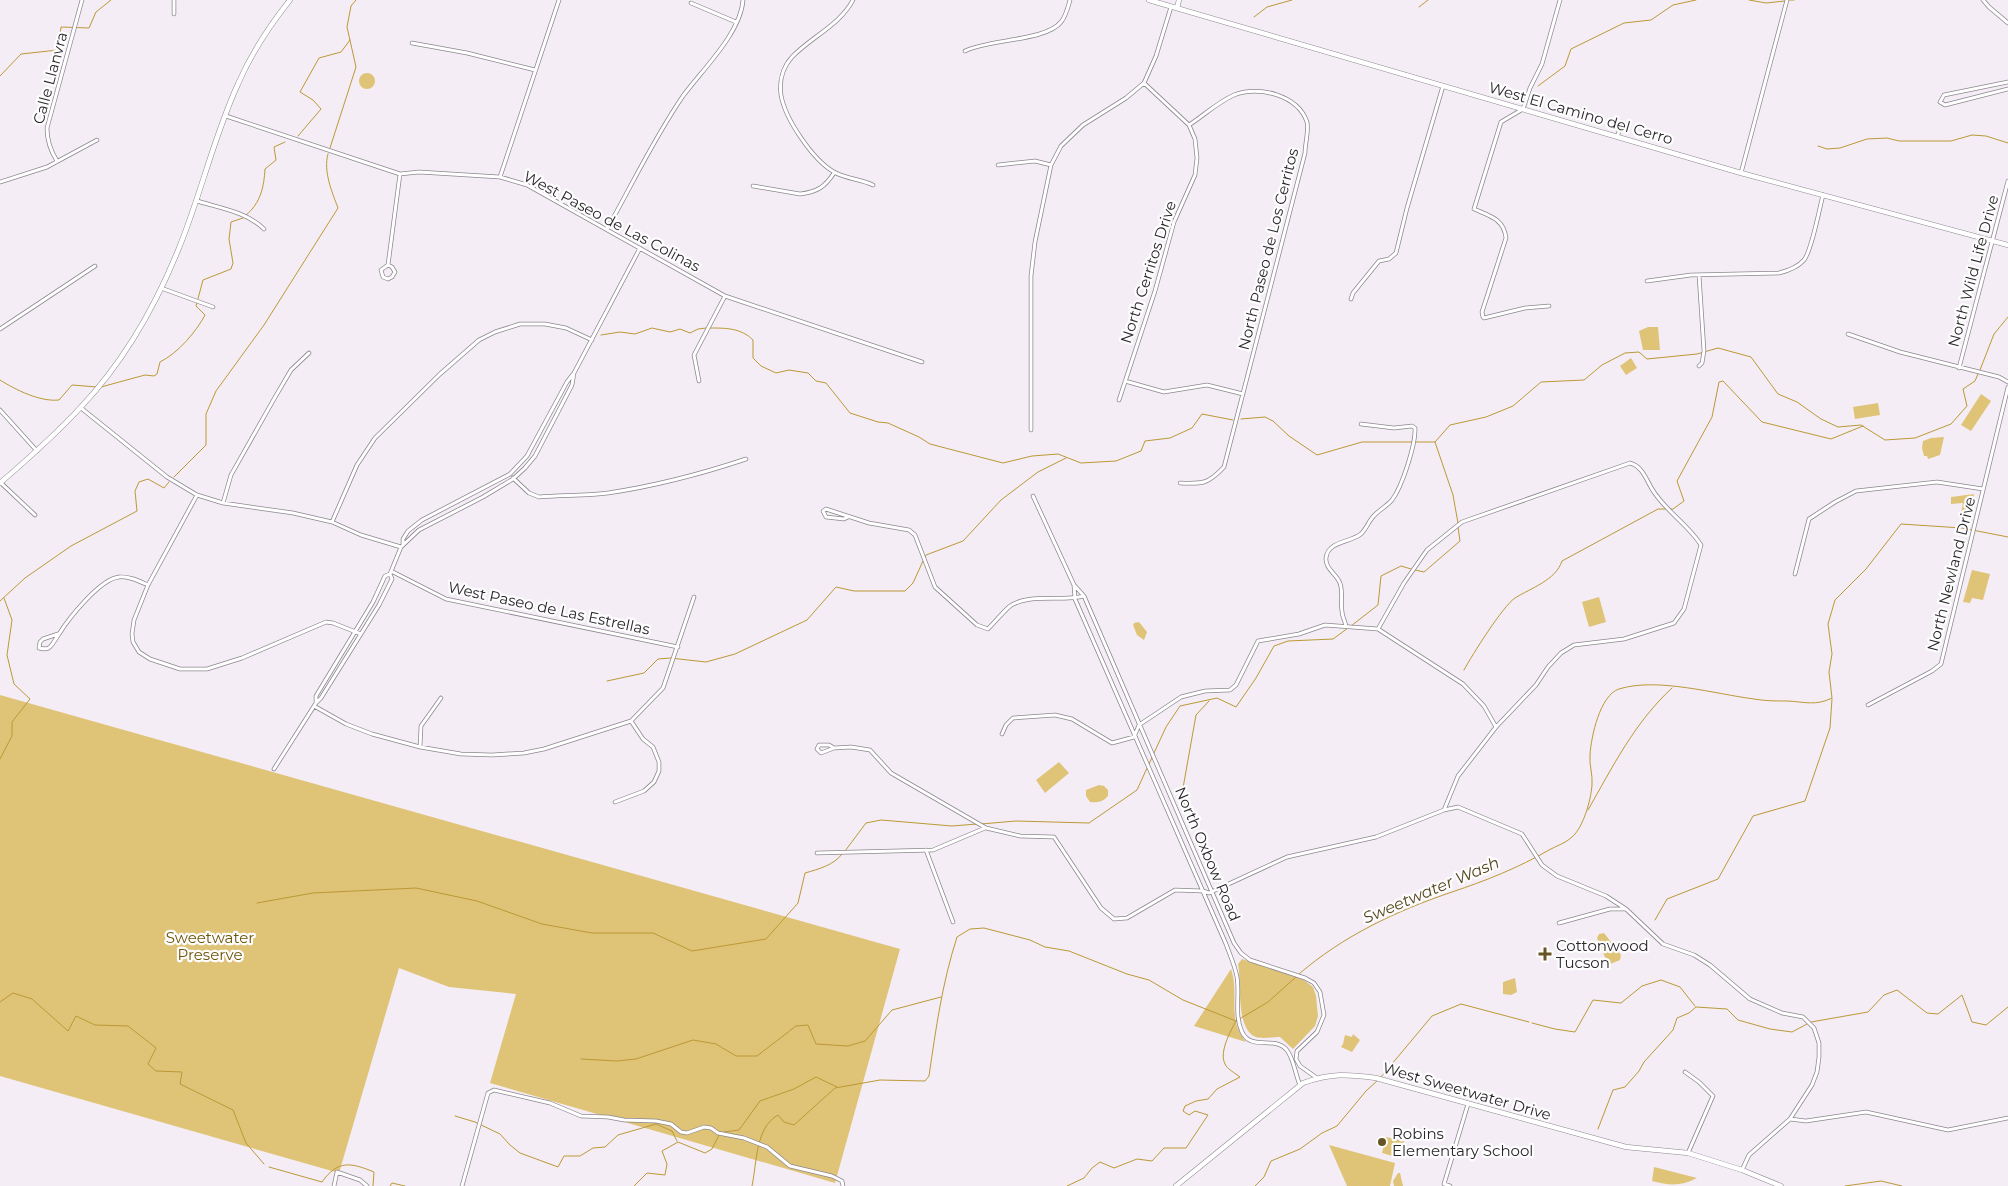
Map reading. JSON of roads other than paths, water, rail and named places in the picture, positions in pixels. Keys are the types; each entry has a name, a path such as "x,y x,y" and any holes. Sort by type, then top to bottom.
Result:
{"street":[{"name":"Calle Llanvra","path":"57,161 51,151 47,138 47,128 82,0"},
{"path":"174,0 174,14"},
{"path":"35,515 0,483 37,451 81,408 124,354 161,288 179,249 238,83 265,36 290,0"},
{"path":"500,177 559,0"},
{"path":"607,229 676,108 729,36 740,13 743,0"},
{"path":"853,0 836,20 792,57 782,75 781,94 784,106 808,149 834,173 873,185"},
{"path":"965,51 975,46 1040,34 1051,30 1062,20 1070,0"},
{"name":"West El Camino del Cerro","path":"1148,0 1741,173 2008,245"},
{"path":"1031,430 1031,276 1035,242 1051,165 1061,146 1083,125 1126,98 1144,83 1174,7 1179,0"},
{"path":"1548,306 1525,308 1484,318 1481,314 1506,238 1503,225 1499,220 1474,209 1501,122 1524,109 1530,88 1542,64 1560,0"},
{"path":"1741,173 1787,0"},
{"path":"1983,0 1988,7 2008,23"},
{"path":"691,3 736,22"},
{"path":"412,43 535,70"},
{"path":"2008,82 1944,95 1940,102 1945,105 2008,89"},
{"name":"North Cerritos Drive","path":"1119,400 1155,291 1174,222 1195,174 1197,148 1189,125 1144,83"},
{"path":"1351,299 1353,293 1372,267 1379,261 1389,259 1396,253 1407,208 1443,86"},
{"name":"North Paseo de Los Cerritos","path":"1180,483 1194,484 1211,481 1224,467 1305,153 1307,123 1301,111 1290,101 1262,91 1248,91 1234,95 1189,125"},
{"name":"West Paseo de Las Colinas","path":"226,116 400,174 419,172 500,177 527,185 561,206 607,229 725,296 922,362"},
{"name":"West El Camino del Cerro","path":"1617,137 1622,123"},
{"path":"0,182 35,172 97,140"},
{"path":"998,165 1035,161 1051,165"},
{"path":"753,186 800,194 808,193 820,190 834,173"},
{"path":"388,265 400,174"},
{"name":"North Wild Life Drive","path":"1959,368 2008,181"},
{"path":"1647,281 1699,275 1779,273 1794,267 1804,260 1823,195"},
{"path":"197,202 246,216 256,221 264,229"},
{"path":"274,769 315,704 322,698 379,605 392,580 391,572 403,539 408,531 422,520 510,474 527,456 592,340 640,248"},
{"path":"388,265 395,272 388,279 383,277 381,273 383,268 388,265"},
{"path":"0,329 94,266"},
{"path":"1699,275 1704,351 1702,363 1699,366"},
{"path":"161,288 213,307"},
{"path":"700,381 694,355 725,296"},
{"path":"332,522 356,465 375,438 440,374 479,340 495,332 520,324 545,324 566,328 592,340"},
{"path":"1848,334 1892,349 1999,377 2008,382"},
{"path":"223,503 231,475 274,399 292,370 309,353"},
{"path":"402,546 428,525 484,497 513,479 526,468 535,456 572,385 574,373"},
{"path":"1125,381 1164,392 1207,385 1243,394"},
{"name":"North Newland Drive","path":"1868,705 1932,672 1941,664 2008,387"},
{"path":"81,408 167,477 197,495 223,503 332,522 361,535 402,546"},
{"path":"0,410 37,451"},
{"path":"1346,626 1342,611 1340,582 1327,564 1328,551 1334,545 1350,540 1362,533 1372,518 1391,501 1396,494 1414,446 1415,437 1415,428 1412,426 1394,428 1361,424"},
{"path":"510,474 529,493 539,497 606,494 703,472 746,459"},
{"path":"1378,629 1404,583 1427,550 1462,522 1630,463 1642,471 1664,506 1695,535 1702,545 1684,609 1674,623 1624,639 1574,645 1561,653 1548,667 1536,685 1496,727 1458,776 1444,810"},
{"path":"1795,574 1809,519 1856,491 1937,482 1964,488 1983,489"},
{"path":"197,495 148,585 134,620 133,642 139,652 150,660 180,669 206,669 222,666 326,622 361,634"},
{"name":"North Oxbow Road","path":"1033,496 1074,585 1084,596 1138,725 1234,943 1241,953 1250,960 1305,978 1314,983 1320,992 1324,1015 1317,1032 1297,1051 1296,1059 1300,1066 1317,1078"},
{"path":"848,517 844,519 826,517 823,512 826,509 834,510 848,517 882,526 909,530 915,535 935,587 976,625 983,629 988,629 1012,605 1033,599 1075,599 1084,596"},
{"path":"315,704 316,696 373,602 385,576 391,572"},
{"name":"West Paseo de Las Estrellas","path":"391,572 446,600 678,647"},
{"path":"58,634 43,639 40,642 39,648 46,649 50,647 58,634 99,587 111,580 124,576 148,585"},
{"name":"North Oxbow Road","path":"1074,585 1075,599 1234,968 1237,978 1238,1013 1242,1032 1250,1040 1259,1043 1279,1043 1287,1050 1293,1061 1294,1072 1300,1085"},
{"path":"315,704 346,724 372,734 420,747 461,754 524,753 544,749 630,721 663,688 694,598"},
{"path":"1002,734 1006,725 1013,718 1055,714 1072,719 1112,743 1134,737 1138,725 1181,697 1205,691 1231,689 1236,685 1258,641 1299,634 1325,625 1378,629 1463,684 1484,706 1496,727"},
{"path":"420,747 421,726 441,698"},
{"path":"615,802 644,791 654,782 659,771 659,762 653,747 643,739 630,721"},
{"path":"834,748 829,745 819,745 818,749 821,753 834,748 864,747 870,750 891,773 986,828 1020,836 1054,837 1101,908 1114,919 1127,918 1175,890 1202,890 1209,893 1287,858 1376,837 1444,810 1458,807 1522,834 1542,865 1557,876 1606,896 1626,909 1663,944 1694,955 1710,964 1750,998 1782,1013 1803,1017 1814,1028 1819,1043 1819,1057 1817,1072 1812,1085 1790,1119 1756,1147 1749,1155 1742,1170"},
{"path":"817,853 933,850 986,828"},
{"path":"926,850 953,922"},
{"path":"1559,923 1610,910 1626,909"},
{"path":"1685,1072 1699,1082 1713,1096 1688,1153"},
{"name":"West Sweetwater Drive","path":"1176,1186 1300,1085 1317,1078 1346,1074 1376,1078 1626,1148 1688,1153 1742,1170 1781,1186"},
{"path":"462,1186 488,1093 494,1090 550,1103 581,1116 656,1121 671,1124 681,1132 687,1133 704,1126 718,1133 744,1138 767,1147 790,1166 832,1176 842,1181 843,1186"},
{"path":"1450,1186 1444,1184 1468,1104"},
{"path":"1790,1119 1806,1121 1866,1112 1948,1130 2008,1118"},
{"path":"334,1186 337,1172 360,1180 367,1186"}],"waterway":[{"path":"0,76 21,54 58,50 61,27 89,28 96,12 111,0"},
{"path":"330,148 356,67 347,27 351,6 356,0"},
{"path":"1254,17 1267,7 1292,0"},
{"path":"1419,7 1428,0"},
{"path":"1538,86 1565,66 1571,49 1624,23 1651,20 1673,5 1696,0"},
{"path":"1749,0 1766,3 1785,1"},
{"path":"1789,0 1794,0"},
{"path":"298,136 321,109 313,100 300,92 319,58 341,52 350,40"},
{"path":"1818,146 1827,149 1840,148 1867,139 1887,138 1899,141 1951,141 1972,135 1986,136 2008,143"},
{"path":"246,215 255,205 261,194 265,169 276,160 274,147 285,142"},
{"path":"174,477 206,445 206,414 216,391 264,325 338,208 327,174 328,154"},
{"path":"101,387 145,375 154,376 157,374 160,362 180,348 192,335 205,315 196,306 203,280 231,269 233,263 229,239 231,222 243,218"},
{"path":"1980,370 1994,334 2008,317"},
{"path":"601,335 620,332 635,334 652,328 670,332 680,329 690,333 706,328"},
{"path":"710,328 733,329 748,336 753,340 753,358 761,366 776,373 789,370 808,373 816,381 826,383 850,413 878,422 888,423 930,444 1003,463 1032,456 1058,454 1081,463 1116,461 1141,451 1145,441 1170,438 1192,428 1202,414 1233,420"},
{"path":"1241,419 1265,417 1317,455 1362,442 1435,442 1450,425 1486,417 1513,406 1541,382 1584,380 1602,365 1625,353 1639,352 1647,359 1697,354 1718,348 1751,357 1778,394 1797,402 1821,419 1838,427 1861,425 1885,440 1915,438 1951,424 1967,406 1963,389 1975,381 1978,374"},
{"path":"0,380 28,394 52,400 59,400 72,385 97,387"},
{"path":"1464,670 1488,631 1510,603 1515,598 1549,578 1559,568 1562,561 1658,509 1673,509 1684,501 1677,481 1712,417 1719,382 1723,381 1762,422 1831,439 1863,426"},
{"path":"1435,442 1453,495 1458,523"},
{"path":"925,558 926,555 963,541 1001,500 1038,472 1066,458"},
{"path":"0,601 25,578 71,546 137,511 135,491 139,482 148,479 164,488 169,482"},
{"name":"Sweetwater Wash","path":"1299,974 1316,960 1371,926 1411,907 1513,868 1564,843 1572,837 1583,821 1590,798 1592,738 1602,708 1612,693 1619,689 1651,685 1686,688 1762,700 1810,703 1832,698 1829,672 1832,654 1828,624 1835,600 1866,569 1901,524 1962,528 2008,537"},
{"path":"1415,570 1424,572 1460,541 1458,527"},
{"path":"607,681 644,673 658,659 670,658 706,662 735,654 807,620 836,587 854,591 905,591 913,583 923,561"},
{"path":"1351,626 1378,605 1381,576 1401,566 1411,569"},
{"path":"0,759 12,736 12,722 30,699 14,684 7,655 12,620 4,598"},
{"path":"1149,764 1166,727 1180,706 1217,698 1236,707 1256,678 1274,646 1288,641 1333,639 1348,628"},
{"path":"1588,810 1636,730 1672,688"},
{"path":"1655,920 1667,899 1718,879 1753,816 1805,801 1830,728 1832,699"},
{"path":"1185,809 1183,788 1196,715 1209,701"},
{"path":"981,824 1016,821 1089,823 1137,790 1147,768"},
{"path":"845,851 866,823 881,820 952,826 977,824"},
{"path":"257,903 313,893 416,888 477,901 542,924 592,933 653,933 692,951 766,939 798,903 805,873 830,864 842,854"},
{"name":"Sweetwater Wash","path":"752,1186 761,1137 770,1121 778,1115 784,1122 794,1125 835,1088 880,1080 925,1081 929,1076 940,1006 957,937 970,929 984,928 1030,940 1045,947 1069,951 1127,974 1149,980 1183,1000 1236,1021 1268,1002 1296,977"},
{"path":"1532,1023 1575,1032 1593,1000 1621,1003 1642,986 1661,980 1680,987 1695,1006"},
{"path":"1811,1022 1868,1012 1884,995 1897,990 1927,1013 1938,1014 1962,995 1972,1022 1986,1025 2008,1007"},
{"path":"0,1002 13,993 32,999 68,1031 76,1016 95,1025 128,1026 156,1048 148,1064 156,1071 182,1072 180,1084 233,1110 246,1143 264,1164"},
{"path":"581,1059 617,1061 636,1059 693,1040 716,1044 736,1056 757,1056 796,1026 808,1025 816,1044 848,1046 865,1041 892,1010 941,997"},
{"path":"1381,1077 1432,1016 1461,1004 1529,1022"},
{"path":"1598,1129 1613,1090 1625,1087 1644,1062 1673,1030 1677,1018 1689,1013 1696,1007 1727,1009 1738,1020 1770,1029 1792,1032 1807,1024"},
{"path":"1067,1186 1084,1178 1100,1162 1114,1168 1137,1159 1152,1161 1164,1148 1186,1148 1208,1115 1195,1111 1189,1115 1183,1111 1185,1106 1196,1101 1208,1099 1217,1089 1240,1077 1227,1068 1223,1054 1226,1042 1236,1021"},
{"path":"724,1132 739,1130 760,1101 794,1089 816,1077 837,1087"},
{"path":"1255,1186 1264,1177 1271,1161 1300,1149 1322,1133 1337,1126 1366,1091 1378,1080"},
{"path":"455,1116 475,1122 500,1134 520,1153 558,1167 564,1156 580,1156 593,1148 605,1147 618,1135 656,1124 672,1131 677,1141"},
{"path":"634,1186 647,1173 665,1175 667,1164 662,1151 678,1142 705,1153 712,1149 719,1135"},
{"path":"269,1167 322,1182 334,1169 340,1166 352,1165 374,1172 373,1186"},
{"path":"1845,1186 1881,1181 1902,1186"},
{"path":"390,1186 392,1183 405,1186"}],"place":[{"name":"Cottonwood Tucson","path":"1545,954"},
{"name":"Robins Elementary School","path":"1382,1142"}],"park label":[{"name":"Sweetwater Preserve","path":"210,946"}]}
